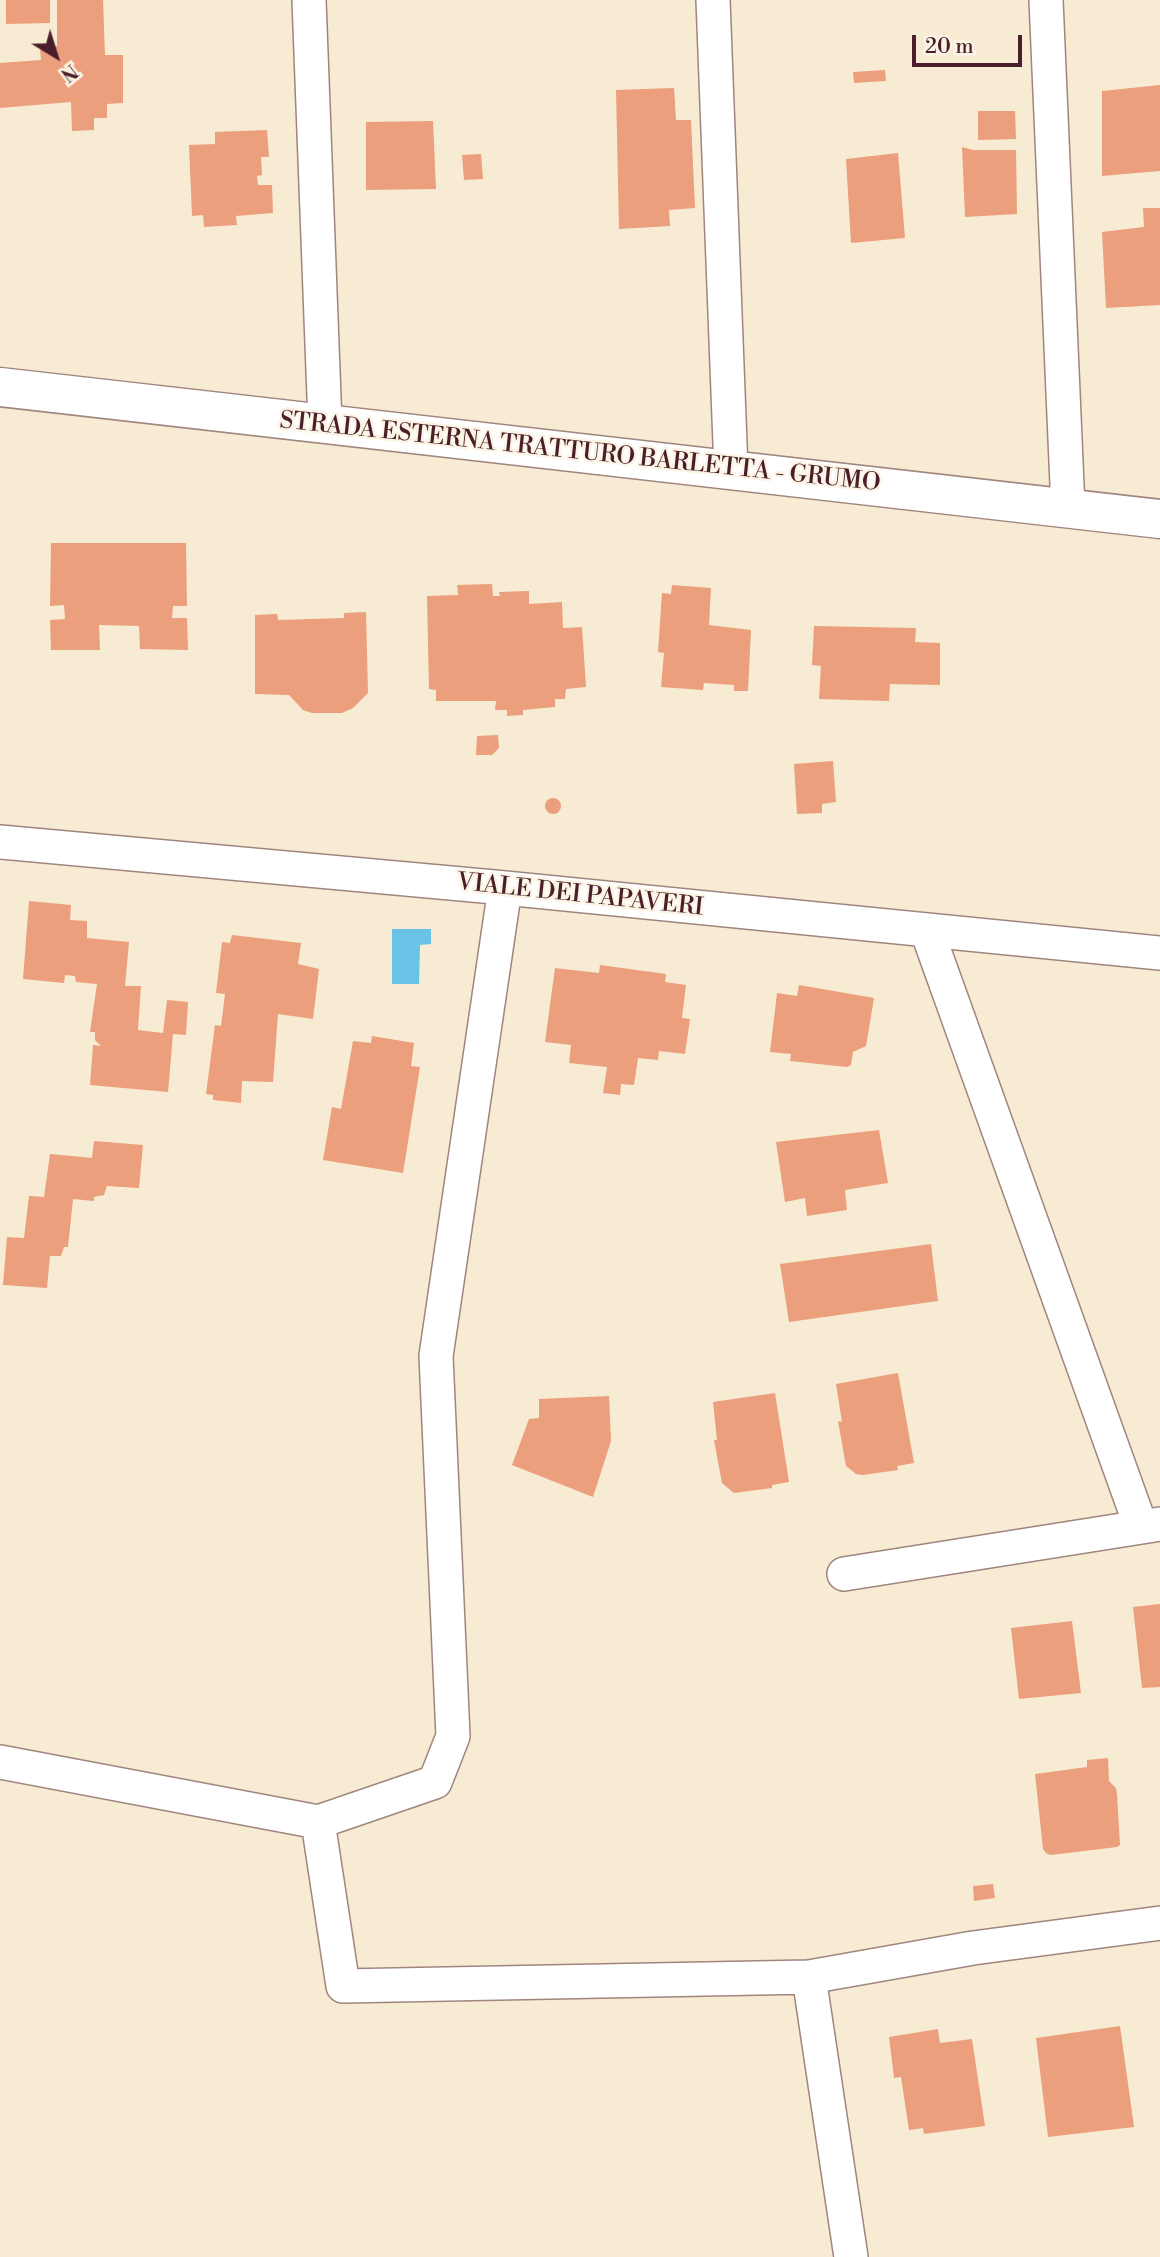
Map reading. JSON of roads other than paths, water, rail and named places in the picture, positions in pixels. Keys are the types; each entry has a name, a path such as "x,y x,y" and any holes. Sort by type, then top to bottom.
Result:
{"street":[{"path":"309,0 325,424"},
{"path":"713,0 732,470"},
{"path":"1046,0 1068,508"},
{"name":"STRADA ESTERNA TRATTURO BARLETTA - GRUMO","path":"0,387 1160,519"},
{"name":"VIALE DEI PAPAVERI","path":"0,842 505,888 1160,953"},
{"path":"0,1762 318,1822 435,1782 453,1736 436,1356 505,888"},
{"path":"844,1574 1151,1525 927,931"},
{"path":"318,1822 343,1986 808,1977 973,1948 1160,1923"},
{"path":"808,1977 851,2257"}],"water":[{"path":"392,929 431,929 431,944 420,945 419,984 392,984"}]}
